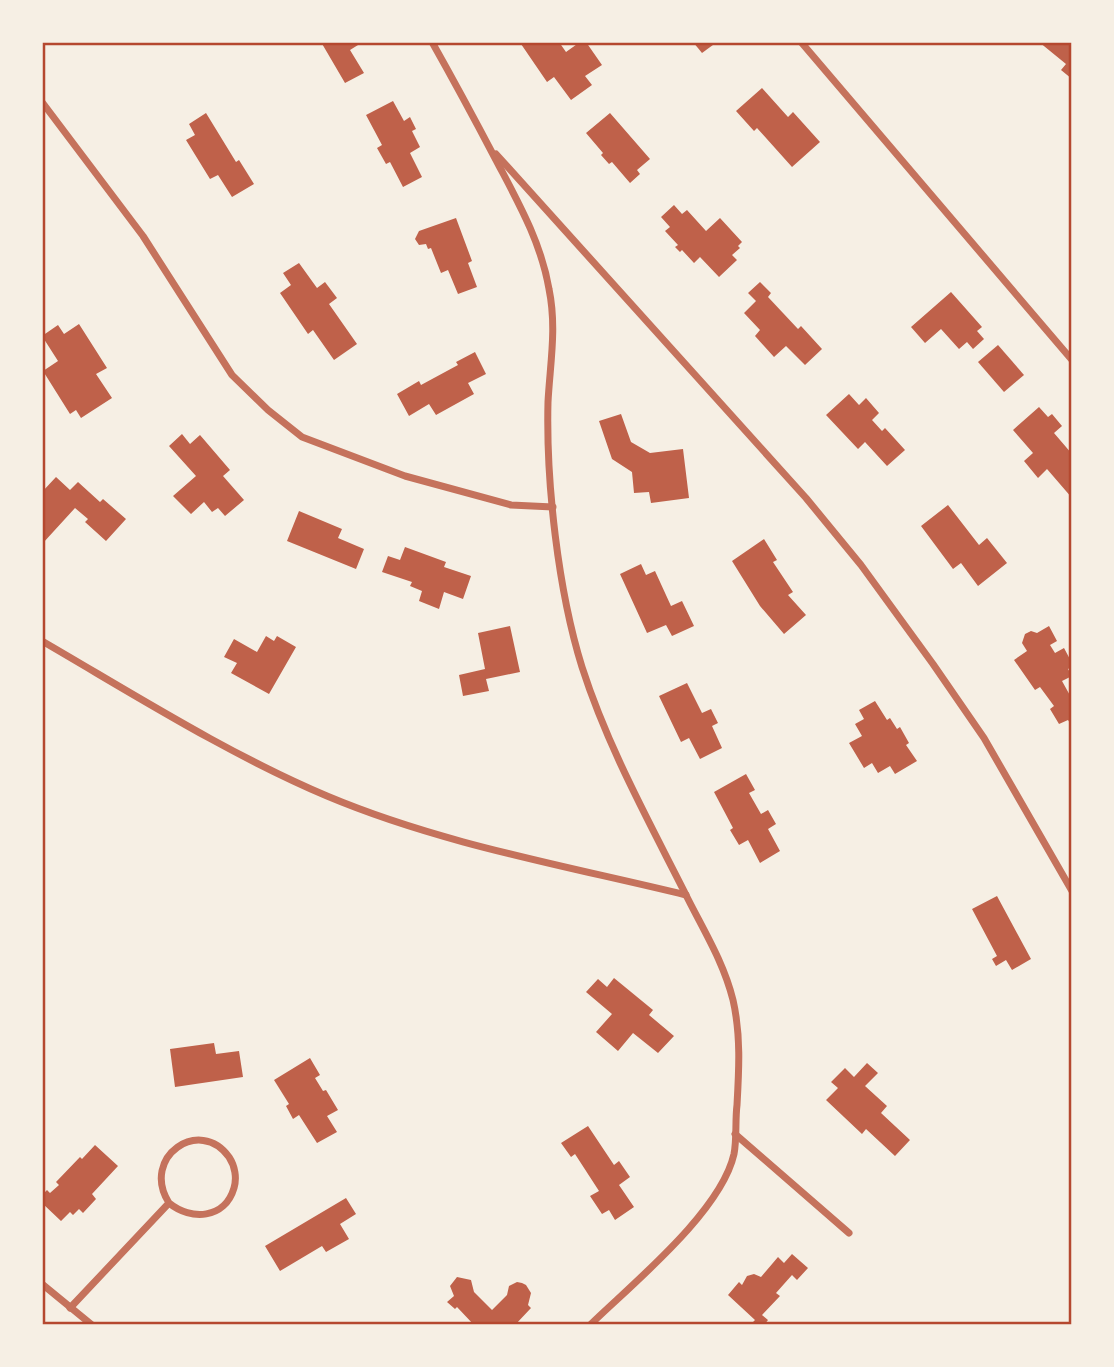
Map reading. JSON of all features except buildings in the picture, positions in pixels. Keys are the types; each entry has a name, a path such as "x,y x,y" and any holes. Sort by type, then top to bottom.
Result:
{"street":[{"path":"432,42 527,218 537,242 550,292 554,345 548,402 553,507 569,610 583,669 625,774 715,947 734,1004 740,1059 734,1154 726,1175 707,1205 670,1247 590,1325"},
{"path":"801,42 1072,360"},
{"path":"42,102 143,236 232,375 268,410 302,437 405,476 511,505 553,507"},
{"path":"489,145 806,498 861,565 984,738 1072,891"},
{"path":"42,641 215,740 328,796 426,831 686,895"},
{"path":"736,1134 849,1233"},
{"path":"193,1141 205,1141 225,1152 232,1162 235,1185 223,1206 202,1216 190,1215 169,1203 163,1193 161,1170 172,1150 193,1141"},
{"path":"70,1308 169,1203"},
{"path":"42,1284 92,1325"}]}
